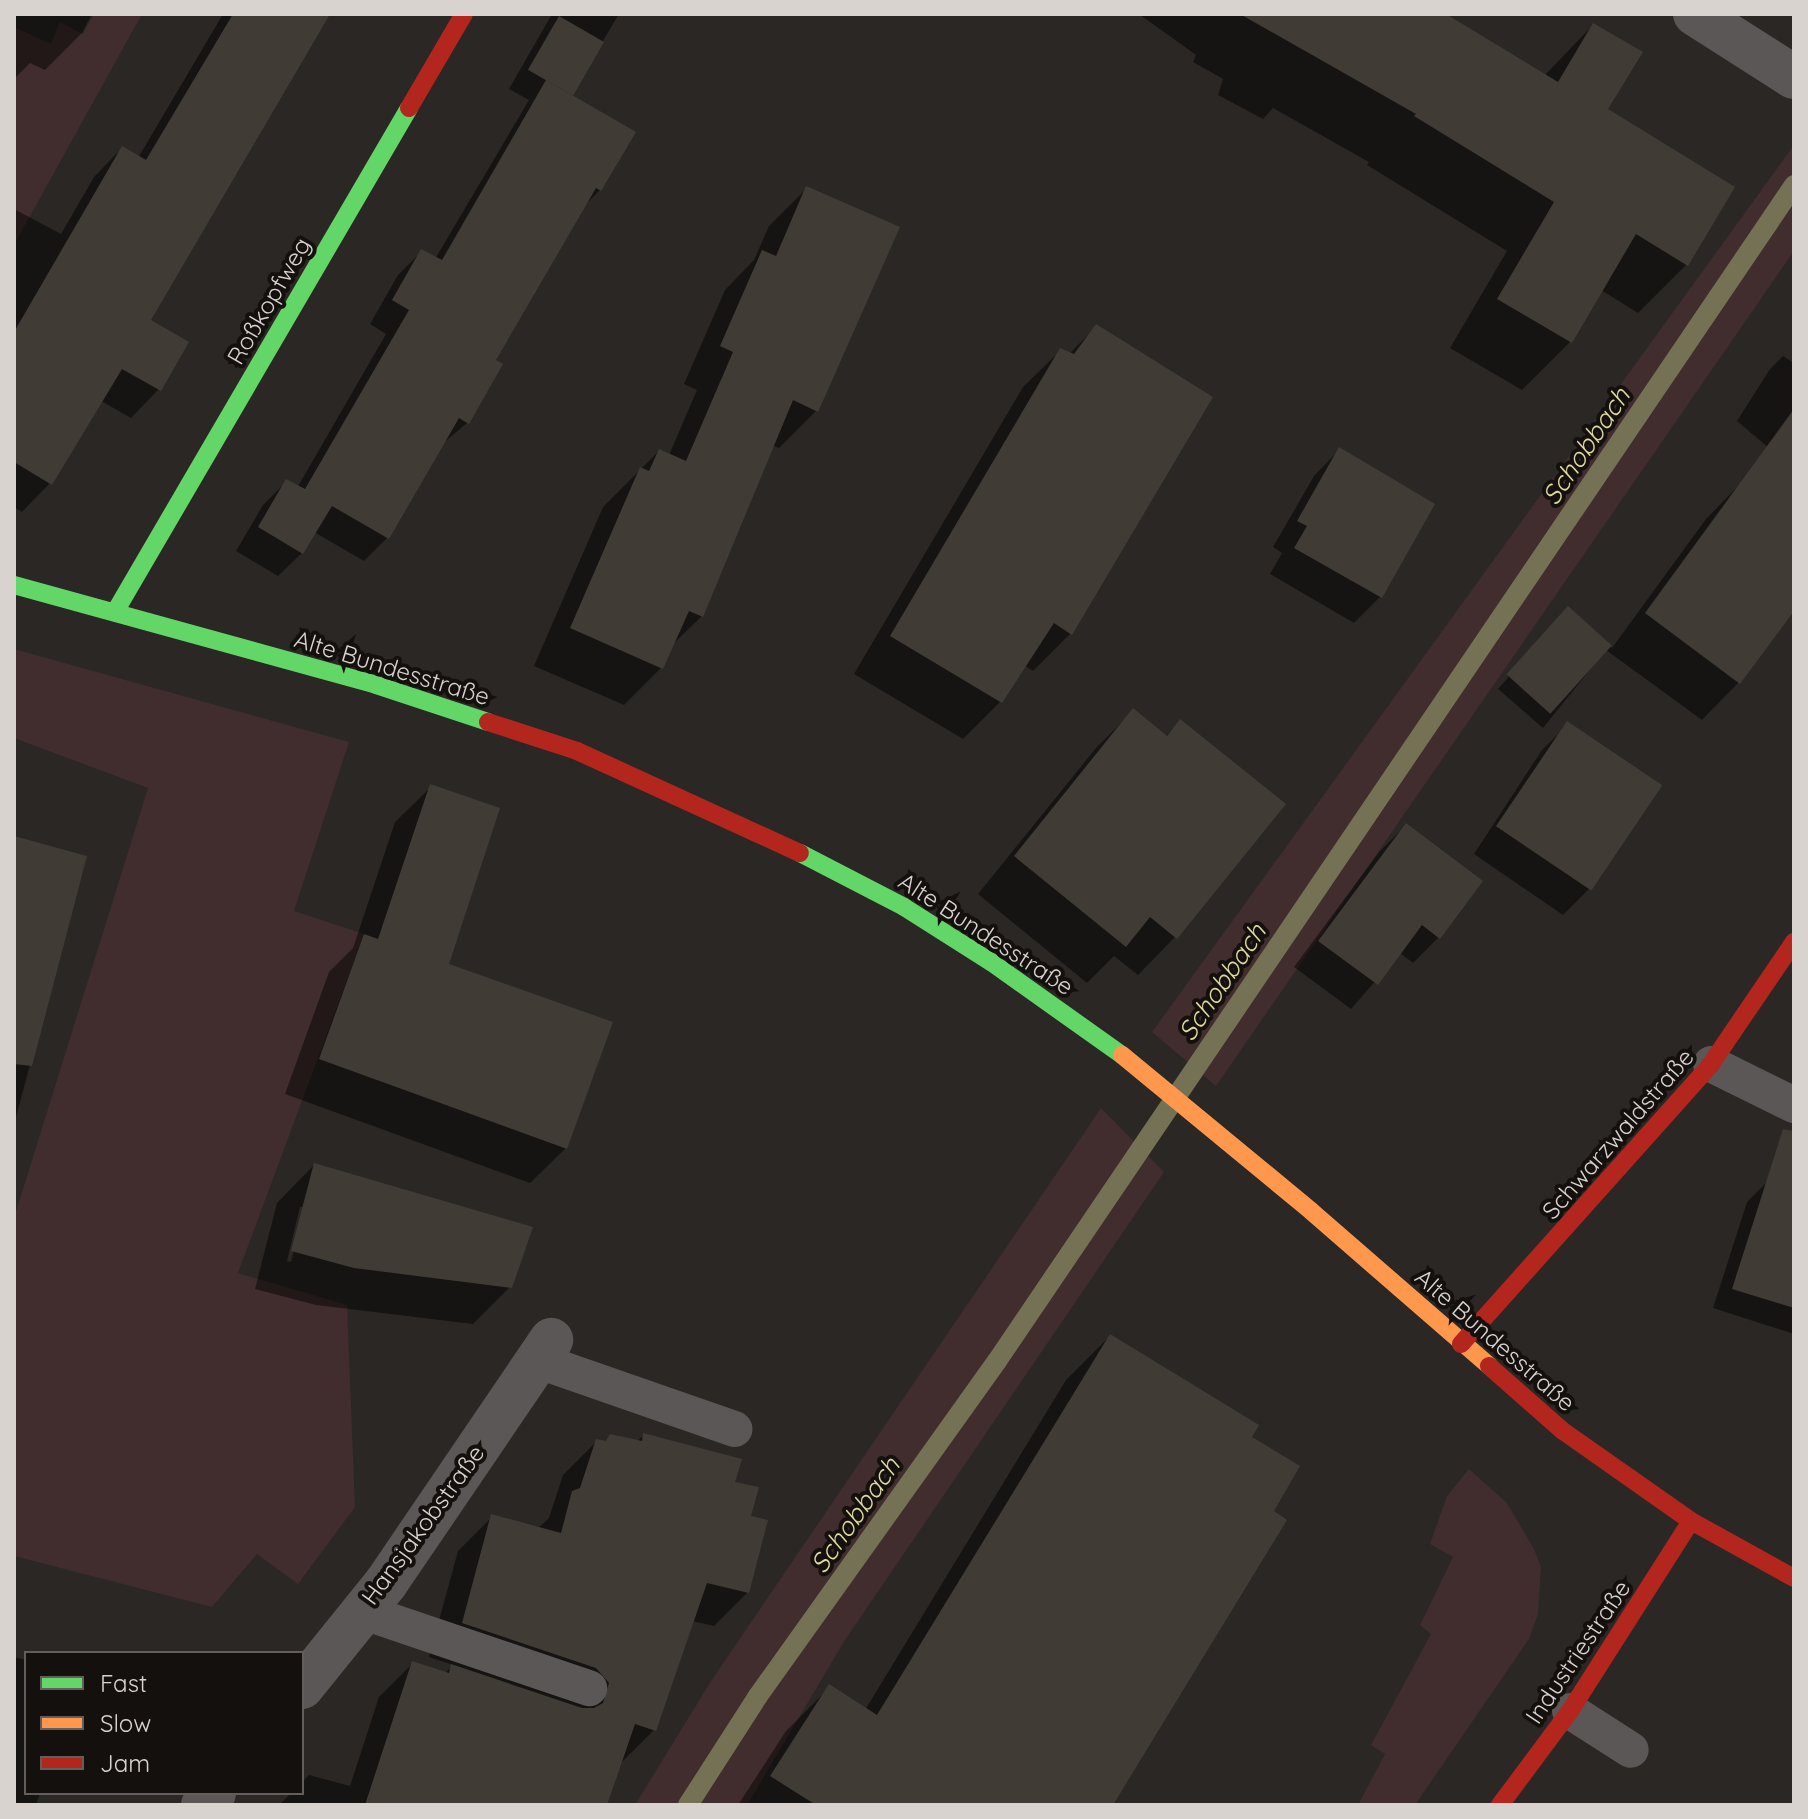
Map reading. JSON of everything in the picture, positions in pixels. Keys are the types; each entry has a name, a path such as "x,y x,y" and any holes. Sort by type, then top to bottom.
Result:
{"street":[{"name":"Roßkopfweg","path":"115,612 464,14"},
{"path":"1695,14 1794,77"},
{"name":"Alte Bundesstraße","path":"14,585 376,685 577,751 785,845 904,907 991,962 1133,1063 1563,1431 1691,1521 1794,1578"},
{"name":"Schwarzwaldstraße","path":"1461,1344 1711,1064 1794,942"},
{"name":"Hansjakobstraße","path":"304,1684 386,1583 545,1350"},
{"name":"Industriestraße","path":"1500,1805 1570,1711 1691,1521"}],"lane":[{"path":"1711,1064 1794,1105"},
{"name":"Hansjakobstraße","path":"545,1350 734,1429"},
{"path":"361,1611 589,1688"},
{"path":"1570,1711 1631,1750"}],"shaded area":[{"path":"94,14 142,14 14,245 14,27 51,44 60,22 83,34"},
{"path":"1794,145 1794,251 1216,1086 1152,1032"},
{"path":"14,649 349,742 294,911 364,934 238,1273 347,1305 355,1507 298,1584 257,1554 212,1607 14,1556 14,1218 148,788 14,738"},
{"path":"1101,1108 1164,1172 845,1640 747,1805 635,1805 711,1681"},
{"path":"1469,1469 1507,1503 1534,1549 1541,1567 1538,1614 1529,1639 1415,1805 1358,1805 1385,1754 1371,1745 1431,1634 1420,1625 1453,1557 1430,1544 1447,1496"}],"building":[{"path":"233,14 330,14 151,320 189,342 161,391 122,369 52,485 14,462 14,332 122,146 146,160"},
{"path":"1240,14 1446,14 1558,82 1593,23 1643,52 1608,109 1735,187 1688,266 1636,234 1572,343 1497,299 1554,202 1414,116 1416,114"},
{"path":"559,16 604,42 573,96 528,70"},
{"path":"546,80 636,132 601,191 596,188 496,360 503,364 469,424 459,418 389,539 332,506 303,554 258,527 286,479 305,489 409,310 392,300 421,249 442,260"},
{"path":"806,186 900,227 818,412 793,400 703,617 689,611 663,669 570,628 640,467 649,471 659,449 686,461 733,352 720,346 762,250 776,256"},
{"path":"1096,324 1213,397 1072,635 1054,623 1002,703 890,636 1060,348 1074,354"},
{"path":"1794,409 1794,611 1740,684 1645,613"},
{"path":"1339,447 1435,504 1382,598 1294,548 1307,526 1297,521"},
{"path":"1568,606 1612,645 1550,714 1506,674"},
{"path":"1133,708 1167,736 1180,719 1286,804 1177,939 1150,917 1126,947 1014,856"},
{"path":"1567,721 1662,785 1591,891 1496,826"},
{"path":"430,784 500,808 449,964 613,1022 567,1149 319,1059 364,934 378,939"},
{"path":"1406,823 1483,881 1440,939 1422,925 1378,985 1318,941"},
{"path":"14,836 87,856 32,1066 14,1064"},
{"path":"1783,1129 1794,1131 1794,1308 1732,1289"},
{"path":"314,1163 533,1227 512,1288 354,1268 291,1251"},
{"path":"1110,1334 1259,1425 1252,1437 1300,1466 1274,1511 1287,1520 1113,1805 816,1805 770,1776 829,1684 877,1715"},
{"path":"643,1433 742,1459 735,1482 759,1487 751,1516 768,1520 749,1593 707,1583 656,1731 635,1724 607,1805 365,1805 412,1661 449,1673 451,1664 582,1708 594,1708 603,1703 609,1683 596,1668 462,1623 491,1514 561,1533 572,1491 580,1488 596,1439 606,1441 610,1434 642,1441"}],"waterway":[{"name":"Schobbach","path":"688,1805 758,1696 997,1361 1794,185"}],"traffic: fast":[{"path":"115,612 409,108"},
{"path":"14,585 376,685 488,722"},
{"path":"800,853 904,907 991,962 1122,1055"}],"traffic: slow":[{"path":"1122,1055 1311,1211 1489,1366"}],"traffic: jam":[{"path":"409,108 464,14"},
{"path":"488,722 577,751 800,853"},
{"path":"1461,1344 1711,1064 1794,942"},
{"path":"1489,1366 1563,1431 1691,1521 1794,1578"},
{"path":"1500,1805 1570,1711 1691,1521"}]}
